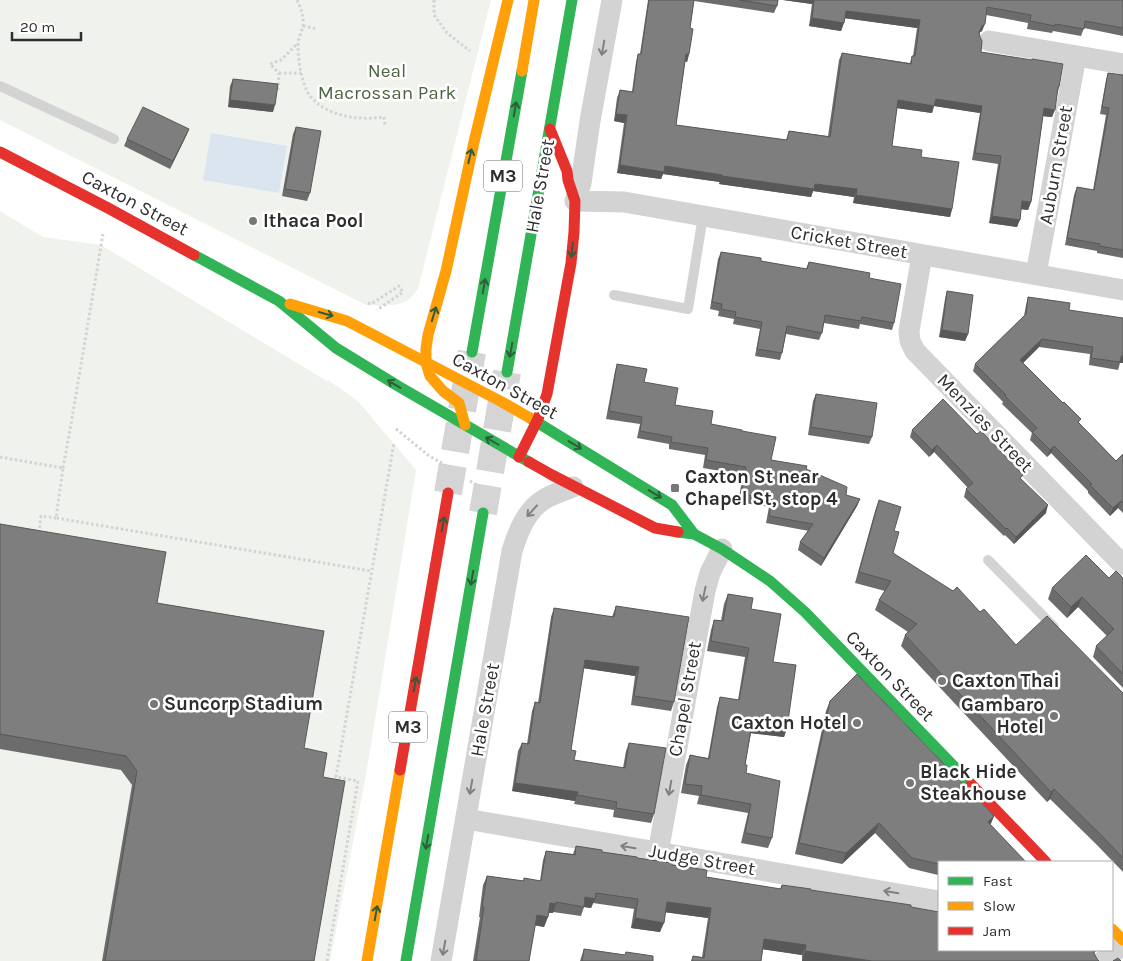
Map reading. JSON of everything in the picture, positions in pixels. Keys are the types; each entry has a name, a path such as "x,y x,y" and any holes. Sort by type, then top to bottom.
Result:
{"main road":[{"path":"465,425 459,402 440,389 428,372 426,347 446,271 468,164 508,0"},
{"name":"Hale Street","path":"472,352 534,0"},
{"name":"Hale Street","path":"507,372 572,0"},
{"path":"519,457 544,407 548,394 571,263 574,232 575,201 567,171 550,129"},
{"name":"Caxton Street","path":"0,152 279,301 336,348 573,487 654,528 694,534 722,548 787,595 1045,861"},
{"name":"Caxton Street","path":"279,301 347,321 502,402 672,505 694,534"},
{"name":"M3","path":"367,961 448,493"},
{"name":"Hale Street","path":"406,961 483,513"}],"street":[{"name":"Hale Street","path":"575,201 581,184 590,121 612,0"},
{"path":"989,41 1123,64"},
{"name":"Auburn Street","path":"1036,274 1076,56"},
{"name":"Cricket Street","path":"575,201 624,202 1123,290"},
{"name":"Menzies Street","path":"922,255 909,331 910,341 915,351 1123,565"},
{"name":"Hale Street","path":"441,961 515,542 533,508 546,498 573,487"},
{"name":"Chapel Street","path":"658,853 705,591 710,573 722,548"},
{"name":"Judge Street","path":"466,819 938,901"}],"lane":[{"path":"0,86 114,139"},
{"path":"614,296 688,309 703,216"},
{"path":"988,560 1062,636"},
{"path":"1118,936 1123,922"}],"path":[{"path":"297,0 302,11 303,26 298,43 301,73 308,95 330,112 343,116 371,119 384,117 385,125"},
{"path":"434,0 434,15 447,33 474,53"},
{"path":"303,26 317,29"},
{"path":"298,43 282,60 270,64 279,73 301,73"},
{"path":"278,90 279,73"},
{"path":"56,518 108,208"},
{"path":"365,302 371,304 400,286 402,292 370,315"},
{"path":"396,429 428,455"},
{"path":"327,961 358,781 336,777 394,443"},
{"path":"0,457 63,468"},
{"path":"38,536 41,516 371,571"}],"green space":[{"name":"Neal Macrossan Park","path":"0,0 491,0 418,289 405,302 383,306 366,305 0,120"},
{"path":"0,211 43,237 101,245 328,380 358,401 416,470 366,775 330,961 0,961"}],"shaded area":[{"path":"211,133 287,146 279,193 203,180"}],"building":[{"path":"649,0 694,0 690,28 693,29 689,54 686,54 676,125 787,140 789,131 830,137 842,53 911,64 912,56 915,56 920,20 846,11 844,23 812,18 814,0 1123,0 1123,28 1085,21 1084,29 1055,24 1055,26 1030,21 1031,15 987,7 985,24 979,32 982,41 981,52 1063,64 1055,110 1044,108 1031,202 1022,201 1020,220 992,216 1001,156 975,153 982,106 936,99 934,106 898,100 892,146 922,150 921,157 959,162 952,209 856,195 857,189 815,184 814,189 665,166 664,172 620,165 627,115 616,114 620,90 633,92 638,54 641,54"},
{"path":"740,0 778,0 777,6"},
{"path":"1108,73 1123,75 1123,250 1067,238 1077,187 1094,190 1109,108 1102,107"},
{"path":"233,79 278,84 275,105 230,100"},
{"path":"143,107 189,129 173,161 127,139"},
{"path":"296,127 321,131 310,193 285,189"},
{"path":"721,252 761,258 761,261 807,269 809,262 870,273 869,278 901,284 894,323 862,317 861,321 825,315 822,333 787,326 782,353 757,349 762,322 735,317 736,312 721,309 722,304 712,302"},
{"path":"947,291 973,295 968,334 942,330"},
{"path":"1028,297 1070,303 1069,310 1123,318 1123,356 1121,356 1120,362 1091,358 1093,347 1042,339 1020,360 1081,419 1078,422 1116,461 1123,454 1123,503 1121,501 1113,508 1054,446 1050,450 1032,432 1037,428 975,364 1026,314"},
{"path":"617,364 647,369 644,382 678,388 675,405 713,411 711,424 776,437 771,460 807,466 806,469 847,487 846,495 860,499 824,558 800,542 813,524 769,516 772,500 741,494 746,467 706,460 708,448 671,442 672,437 640,431 642,417 609,411"},
{"path":"816,394 877,403 872,437 811,427"},
{"path":"943,399 977,434 981,431 1023,475 1020,478 1048,505 1016,537 966,489 973,483 937,445 932,450 912,430"},
{"path":"879,500 901,507 894,531 899,532 893,553 953,591 957,587 980,612 984,609 1016,645 1047,616 1123,693 1123,858 1054,789 1051,792 905,635 917,624 879,600 891,581 859,572"},
{"name":"Suncorp Stadium","path":"0,524 166,552 157,603 324,631 304,748 327,753 323,777 345,781 314,961 105,961 137,771 126,756 0,734"},
{"path":"1086,555 1109,578 1116,571 1123,578 1123,674 1096,646 1114,629 1082,597 1071,607 1052,588"},
{"path":"728,594 753,598 751,609 781,614 773,662 796,665 787,728 752,723 745,765 747,765 746,773 780,781 772,838 745,833 751,804 701,795 702,786 685,784 690,755 709,759 720,697 739,700 749,648 711,641 714,620 723,621"},
{"path":"616,606 689,617 674,702 634,696 639,667 585,660 571,750 576,751 574,760 625,768 629,743 666,748 654,814 616,808 617,802 577,795 578,792 515,783 522,743 529,744 535,702 540,703 554,608 614,617"},
{"path":"857,674 994,816 988,822 1025,861 938,861 938,864 912,858 879,823 846,853 799,843 830,701"},
{"path":"576,846 602,850 602,852 707,870 706,877 781,889 782,885 811,889 911,905 911,907 938,912 938,951 1094,951 1099,961 872,961 805,951 806,945 764,939 761,961 692,961 693,956 704,958 711,908 667,902 664,923 635,918 638,899 596,893 595,899 585,897 584,907 556,902 556,904 550,903 548,917 537,915 529,961 476,961 487,876 524,881 524,878 541,881 546,851 575,855"},
{"path":"584,949 625,955 626,952 653,956 653,961 582,961"}],"tunnel":[{"path":"448,493 472,352"},
{"path":"483,513 507,372"}],"traffic: fast":[{"path":"507,372 572,0"},
{"path":"472,352 522,71"},
{"path":"194,255 279,301 336,348 529,462"},
{"path":"530,418 672,505 694,534"},
{"path":"406,961 483,513"},
{"path":"678,532 694,534 722,549 770,581 805,612 971,784"}],"traffic: slow":[{"path":"465,425 459,403 443,391 430,376 426,363 426,349 428,335 446,271 508,0"},
{"path":"522,71 534,0"},
{"path":"290,304 347,321 530,418"},
{"path":"367,961 400,770"},
{"path":"1113,930 1123,940"}],"traffic: jam":[{"path":"519,457 538,419 547,394 571,263 574,232 575,201 567,171 550,129"},
{"path":"0,152 194,255"},
{"path":"529,462 655,528 678,532"},
{"path":"400,770 448,493"},
{"path":"971,784 1045,861"}],"place":[{"name":"Ithaca Pool","path":"253,221"},
{"name":"Caxton St near Chapel St, stop 4","path":"675,488"},
{"name":"Caxton Thai","path":"942,681"},
{"name":"Suncorp Stadium","path":"154,704"},
{"name":"Gambaro Hotel","path":"1054,716"},
{"name":"Caxton Hotel","path":"857,723"},
{"name":"Black Hide Steakhouse","path":"910,783"}]}
